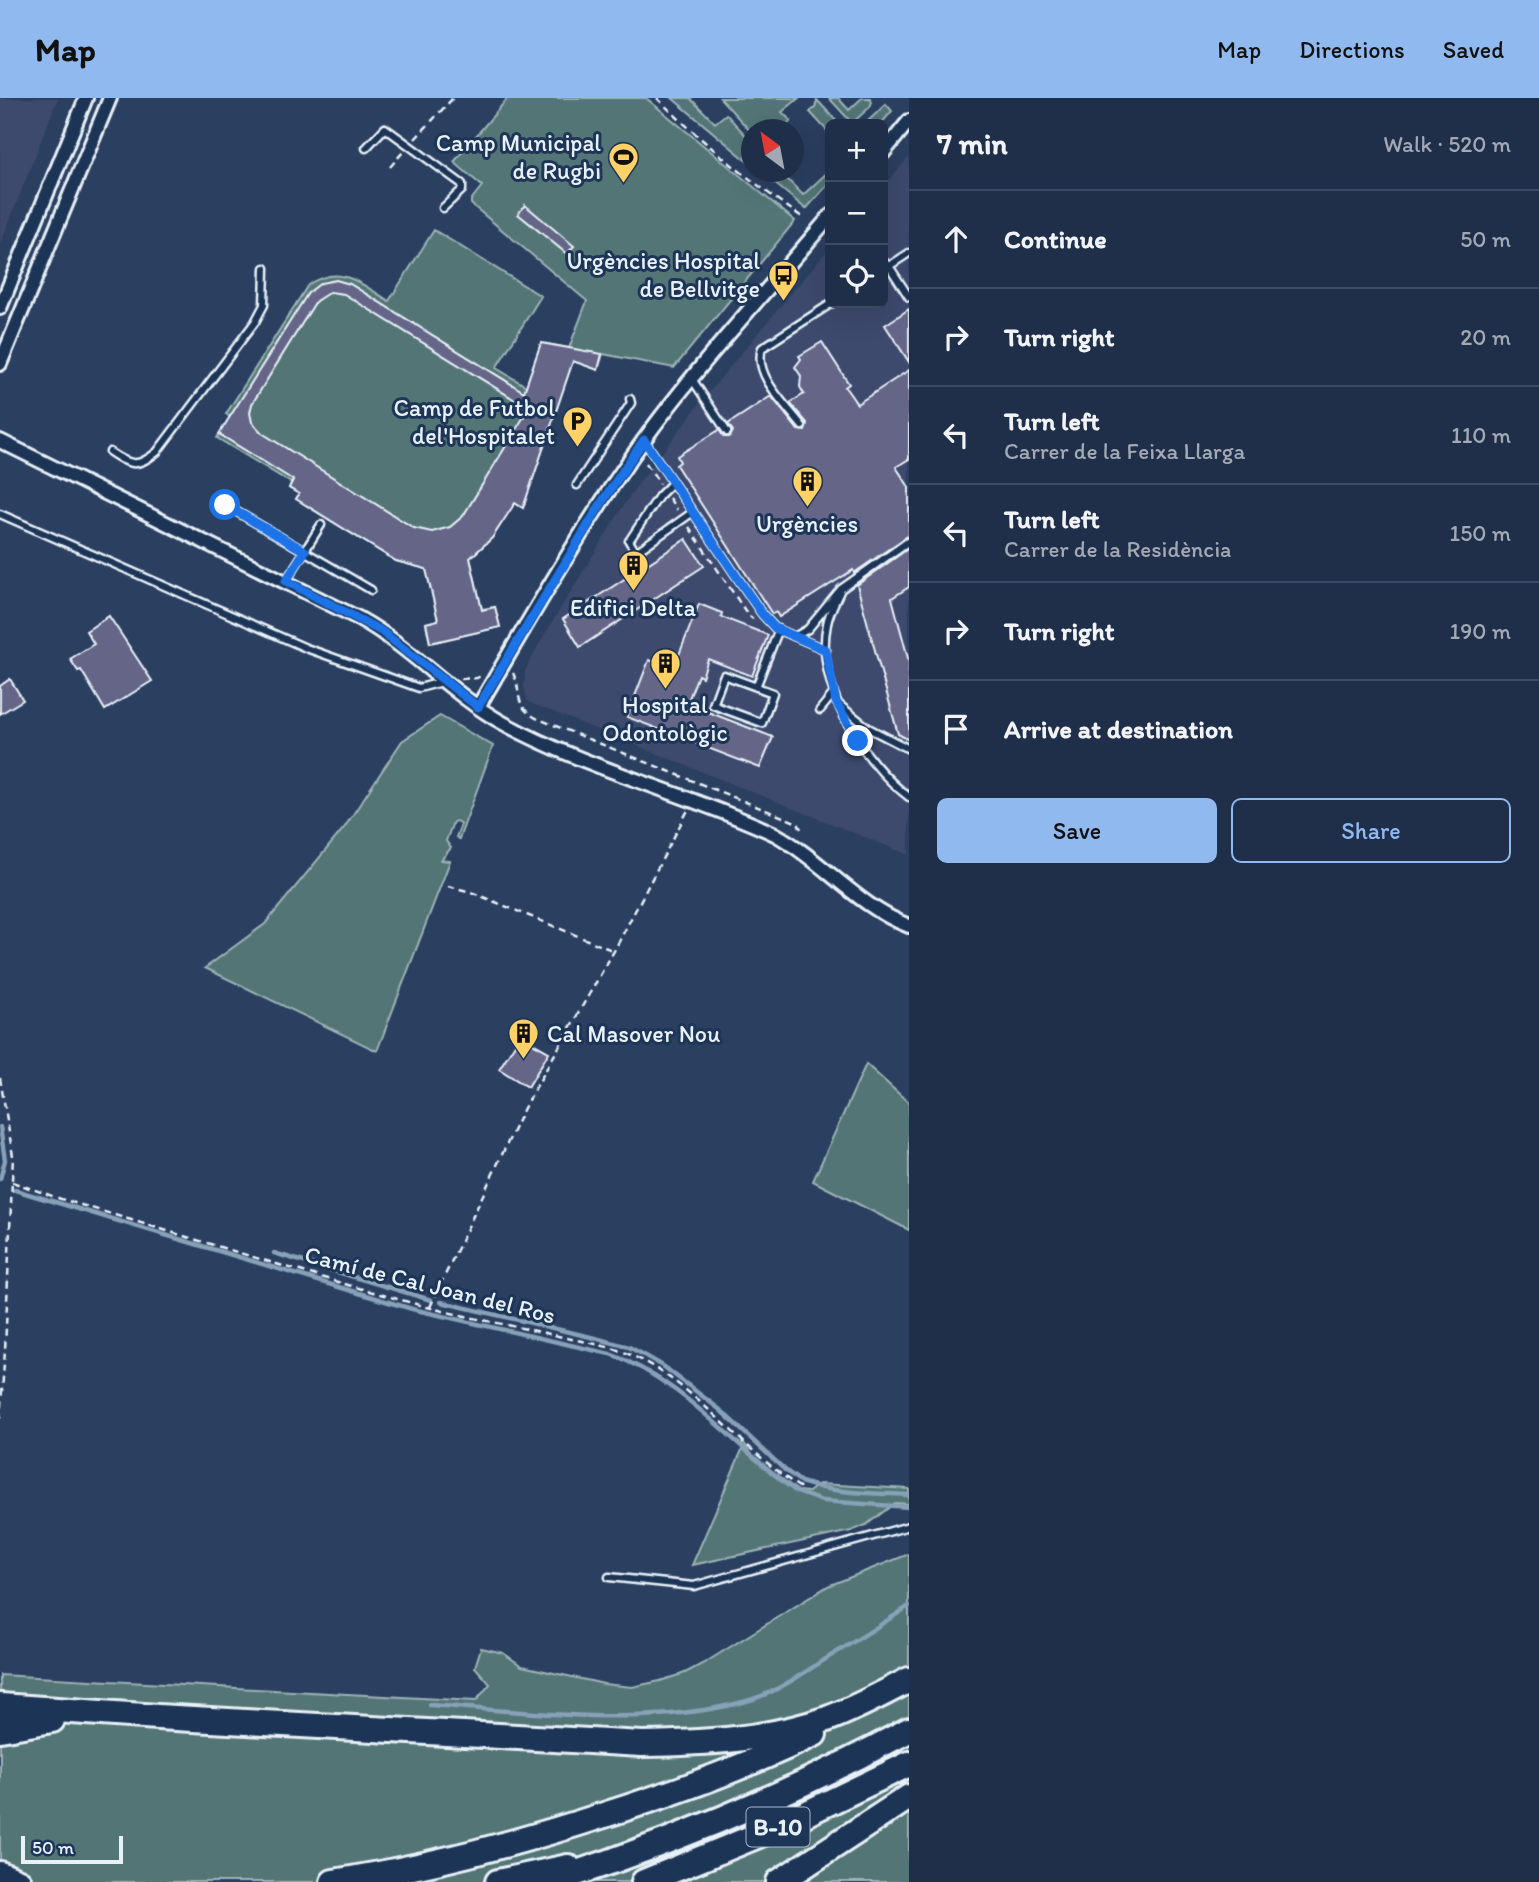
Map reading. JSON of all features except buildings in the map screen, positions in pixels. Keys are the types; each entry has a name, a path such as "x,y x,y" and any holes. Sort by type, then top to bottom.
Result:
{"highway":[{"path":"0,1706 642,1744 694,1743 741,1739 827,1719 909,1680"},
{"path":"333,1882 452,1858 552,1832 646,1802 750,1764 788,1747 860,1710 909,1680"},
{"path":"0,1729 78,1717 158,1717"},
{"name":"B-10","path":"550,1882 687,1835 812,1779 909,1730"},
{"name":"B-10","path":"644,1882 778,1827 909,1763"},
{"path":"691,1882 823,1817 909,1769"},
{"path":"779,1882 909,1797"},
{"path":"498,1882 687,1835"}],"street":[{"path":"0,308 86,98"},
{"path":"0,364 110,98"},
{"path":"888,147 909,121"},
{"path":"478,707 604,499 644,440 825,222"},
{"path":"0,441 286,581 381,631 478,707 500,721 546,743 783,838 806,853 865,903 909,926"}],"lane":[{"path":"366,148 385,128 463,184 462,190 443,208"},
{"path":"888,264 909,253"},
{"path":"110,452 137,465 158,452 255,321 264,305 265,268"},
{"path":"888,270 909,297"},
{"path":"802,426 761,373 760,356 762,348 825,308"},
{"path":"692,379 727,432"},
{"path":"577,485 631,403 630,399"},
{"path":"644,440 762,614 779,629 826,650"},
{"path":"673,482 659,496 629,541 636,552 692,512"},
{"path":"225,505 371,590"},
{"path":"0,514 306,648 419,688 444,681"},
{"path":"286,581 321,525"},
{"path":"796,636 808,628 841,589 909,541"},
{"path":"841,589 827,625 826,650 836,702 847,724 871,759 909,797"},
{"path":"756,687 779,629"},
{"path":"724,675 756,687 773,693 762,723 713,705 724,675"},
{"path":"820,710 834,693"},
{"path":"836,702 870,729 909,749"},
{"path":"609,1577 694,1586 909,1526"}],"path":[{"path":"421,133 453,98"},
{"path":"657,98 692,131 773,198 806,219"},
{"path":"513,673 518,701 525,712 536,718 798,823 801,829"},
{"path":"430,1308 524,1108 614,951 693,801"},
{"path":"449,886 471,892 614,951"},
{"path":"0,1078 13,1156 0,1418"},
{"name":"Camí de Cal Joan del Ros","path":"12,1182 61,1199 430,1308 590,1343 642,1360 702,1403 750,1448 804,1490"}],"shaded area":[{"path":"0,98 58,98 0,245"},
{"path":"909,157 909,855 528,702 524,687 525,671 540,642 630,495 704,398 825,253 825,308 888,308 888,181"}],"green space":[{"path":"508,98 646,98 741,176 741,182 748,182 795,221 674,368 603,354 598,370 573,361 523,508 514,503 492,538 470,558 482,609 495,607 500,627 430,643 426,623 438,620 426,569 396,561 296,499 299,494 289,488 291,483 217,438 230,417 226,414 308,285 330,276 340,276 360,283 389,301 434,230 541,296 496,368 526,386 541,343 569,348 587,301 471,204 482,186 454,162"},
{"path":"672,98 690,98 715,123 726,114 741,130 741,156"},
{"path":"720,98 799,98 782,112 789,119 741,121"},
{"path":"829,98 838,98 849,110 862,98 870,98 870,107 856,119 848,119"},
{"path":"817,100 834,119 825,119 825,128 810,112 815,108"},
{"path":"886,104 892,111 885,119 870,119"},
{"path":"825,175 825,188 806,209 773,182 790,182 803,195"},
{"path":"440,716 493,746 459,839 456,837 461,824 453,822 446,841 451,848 441,860 450,861 377,1051 205,968 265,924 344,828 402,741"},
{"path":"866,1064 909,1103 909,1230 813,1181"},
{"path":"742,1440 754,1458 798,1491 809,1492 819,1484 909,1489 909,1504 895,1503 866,1525 851,1531 692,1565 742,1450"},
{"path":"909,1554 909,1882 0,1882 0,1675 476,1701 490,1684 475,1667 481,1648 503,1653 522,1666 604,1684 632,1687 685,1673 828,1586"}],"waterway":[{"path":"0,1127 5,1160 0,1179"},
{"path":"15,1190 412,1309 610,1354 661,1380 685,1397 797,1492 822,1501 909,1507"},
{"path":"274,1253 431,1300"},
{"path":"441,1302 629,1347 663,1366 719,1409 801,1482 841,1491 909,1495"},
{"path":"430,1705 588,1716 706,1710 754,1699 775,1690 909,1606"}],"place":[{"name":"Camp Municipal de Rugbi","path":"624,184"},
{"name":"Urgències Hospital de Bellvitge","path":"783,302"},
{"name":"Camp de Futbol del'Hospitalet","path":"578,449"},
{"name":"Urgències","path":"807,509"},
{"name":"Edifici Delta","path":"633,593"},
{"name":"Hospital Odontològic","path":"665,690"},
{"name":"Cal Masover Nou","path":"524,1061"}],"route":[{"path":"225,505 305,551 286,581 381,631 478,707 604,499 644,440 762,614 775,628 826,650 836,702 858,741"}]}
